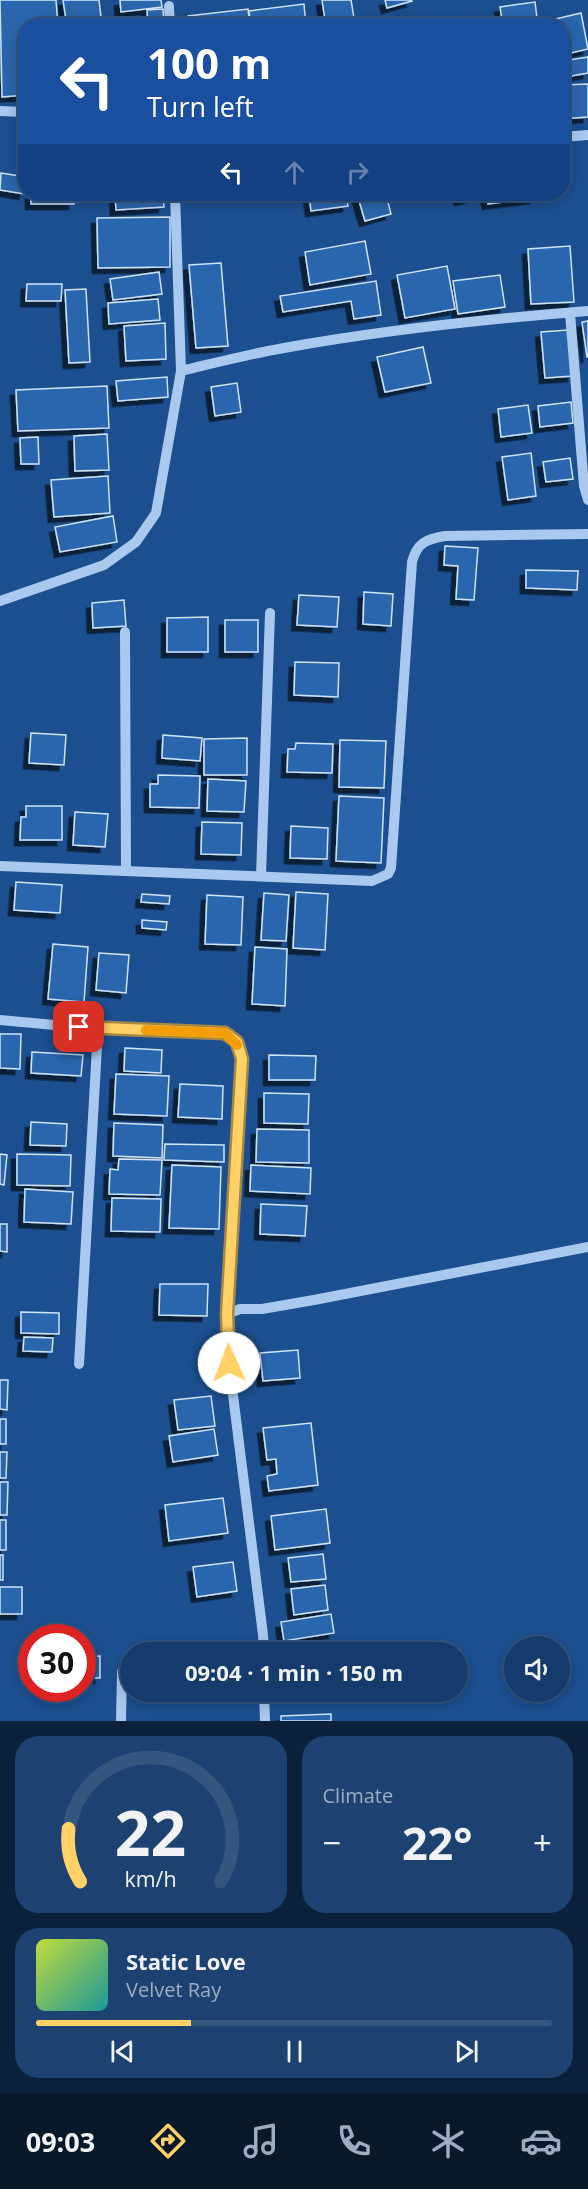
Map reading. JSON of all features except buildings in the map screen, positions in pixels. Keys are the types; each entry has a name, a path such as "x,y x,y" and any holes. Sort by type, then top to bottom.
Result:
{"street":[{"path":"169,6 170,18"},
{"path":"0,111 18,112"},
{"path":"570,136 588,135"},
{"path":"0,601 104,565 136,542 156,513 181,371 175,201"},
{"path":"181,371 283,348 363,336 588,311"},
{"path":"570,313 584,486 588,500"},
{"path":"0,866 372,880 388,874 391,868 412,562 415,550 430,538 445,536 588,534"},
{"path":"261,876 270,613"},
{"path":"125,632 126,871"},
{"path":"0,1020 98,1029 225,1033 237,1042 242,1059 227,1314 229,1363 263,1642"},
{"path":"79,1364 98,1029"},
{"path":"227,1314 240,1309 262,1309 314,1300 588,1247"},
{"path":"121,1702 121,1721"},
{"path":"264,1702 265,1721"}],"slow traffic":[{"path":"146,1030 225,1033 237,1042 237,1045"}],"route":[{"path":"79,1027 225,1033 237,1042 242,1059 227,1314 229,1363"}]}
